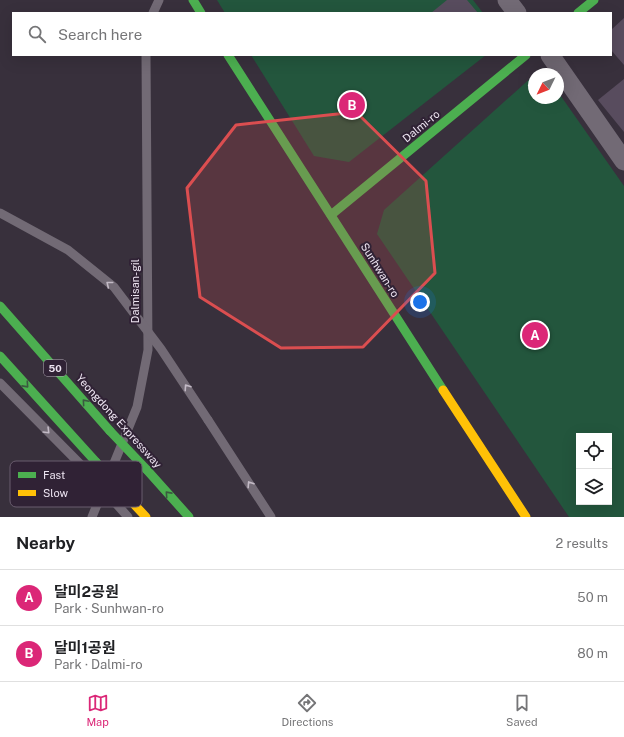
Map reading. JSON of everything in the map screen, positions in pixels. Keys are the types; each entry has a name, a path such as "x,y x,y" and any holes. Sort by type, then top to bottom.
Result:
{"main road":[{"path":"193,0 200,12"},
{"path":"579,12 594,0"},
{"name":"Sunhwan-ro","path":"229,56 526,517"},
{"name":"Dalmi-ro","path":"331,215 525,56"},
{"name":"Yeongdong Expressway","path":"0,306 110,431 138,461"},
{"path":"0,356 95,461"},
{"name":"Yeongdong Expressway","path":"142,465 190,517"},
{"path":"137,507 146,517"}],"street":[{"path":"507,0 516,12"},
{"path":"551,56 621,149"}],"lane":[{"path":"153,12 159,0"},
{"name":"Dalmisan-gil","path":"115,461 137,407 148,350 146,56"},
{"path":"0,214 68,250 114,287 162,349 271,517"},
{"path":"0,383 77,461"},
{"name":"Dalmisan-gil","path":"92,517 96,507"},
{"path":"119,507 128,517"}],"highlighted area":[{"path":"356,112 426,181 435,273 363,347 281,348 200,297 187,188 236,125"}],"green space":[{"path":"217,0 473,0 482,12 224,12"},
{"path":"252,56 485,56 349,162 314,156"},
{"path":"528,80 528,104 564,104 564,101 624,186 624,517 569,517 377,234 384,210"}],"building":[{"path":"447,0 467,0 477,12 432,12"},
{"path":"624,18 624,65 612,51 612,29"},
{"path":"624,79 624,132 598,100"}],"traffic: fast":[{"path":"193,0 200,12"},
{"path":"579,12 594,0"},
{"path":"229,56 443,390"},
{"path":"331,215 525,56"},
{"path":"0,306 110,431"},
{"path":"0,356 95,461"},
{"path":"110,431 138,461"},
{"path":"142,465 147,470"},
{"path":"147,470 189,517"}],"traffic: slow":[{"path":"443,390 526,517"},
{"path":"137,507 146,517"}],"place":[{"name":"달미1공원","path":"352,105"},
{"name":"달미2공원","path":"535,335"}]}
